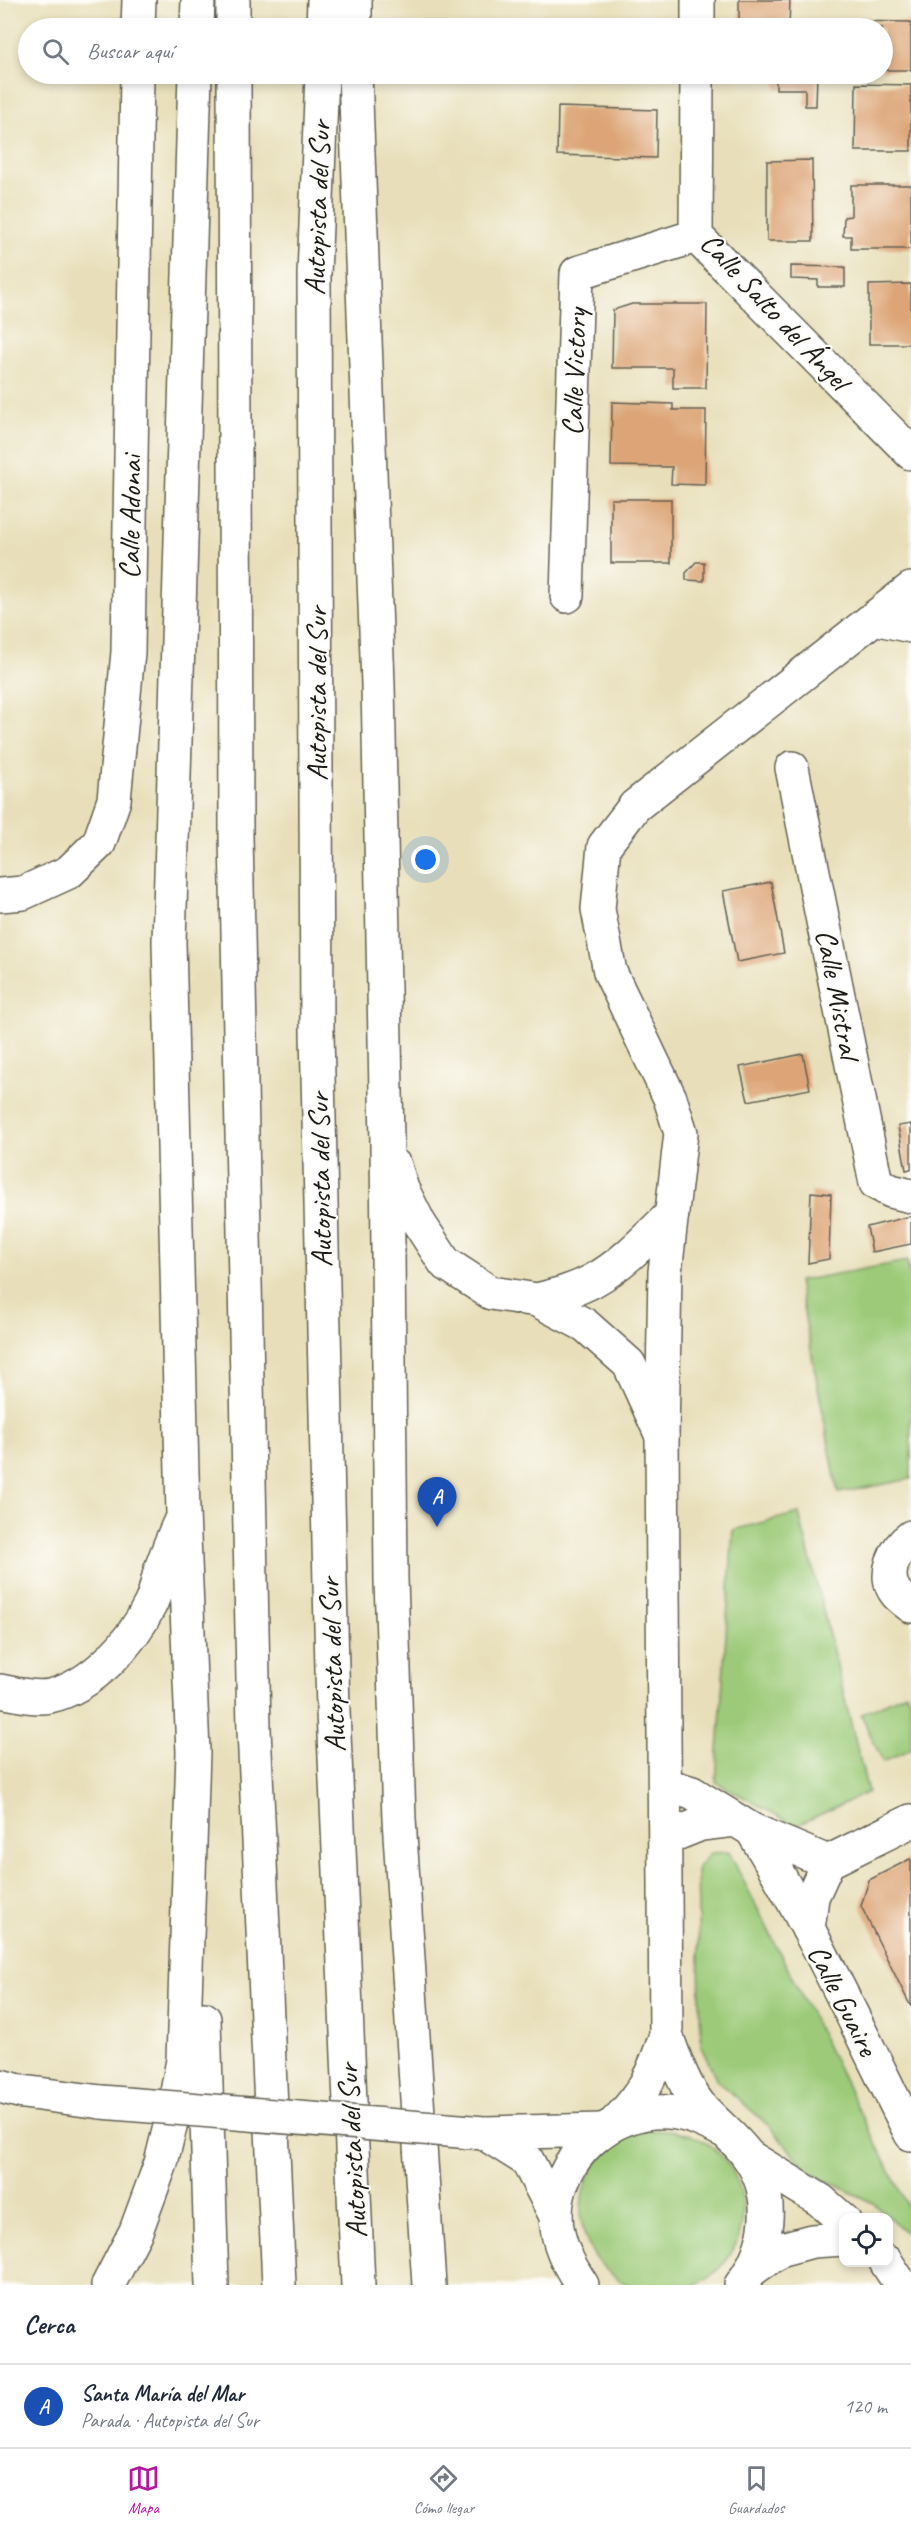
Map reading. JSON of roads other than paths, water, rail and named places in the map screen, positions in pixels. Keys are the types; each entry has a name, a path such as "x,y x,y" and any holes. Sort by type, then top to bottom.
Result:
{"main road":[{"path":"138,18 139,0"},
{"path":"197,18 198,0"},
{"path":"233,0 233,18"},
{"path":"323,18 324,0"},
{"path":"355,0 355,18"},
{"path":"698,0 698,18"},
{"name":"Calle Adonai","path":"0,894 23,893 69,872 99,843 114,800 128,652 137,84"},
{"path":"108,2285 136,2231 161,2163 183,2060 193,1752 183,1513 169,942 195,84"},
{"path":"234,84 236,835 253,1693 279,2285"},
{"name":"Autopista del Sur","path":"322,84 314,275 317,1044 333,1711 358,2285"},
{"path":"355,84 378,684 387,1142 391,1580 399,1819 429,2285"},
{"name":"Calle Salto del Ángel","path":"697,84 696,237 904,434"},
{"name":"Calle Victory","path":"567,596 577,273 696,237"},
{"path":"556,2216 564,2178 580,2151 628,2110 655,2070 666,2035 662,1436 665,1272 681,1133 670,1098 610,972 598,909 604,846 635,806 911,589"},
{"path":"874,618 911,626"},
{"name":"Calle Mistral","path":"792,768 876,1183 891,1191 911,1196"},
{"path":"387,1142 402,1189 415,1215 445,1263 491,1293 537,1300 585,1325 628,1364 662,1436"},
{"path":"537,1300 565,1293 595,1279 634,1250 672,1214"},
{"path":"0,1691 31,1697 49,1696 67,1690 90,1677 115,1654 151,1604 183,1513"},
{"path":"911,1537 904,1542 893,1559 890,1576 894,1592 911,1606"},
{"path":"666,1785 692,1794 744,1825 828,1862"},
{"path":"808,1929 812,1897 828,1862 911,1821"},
{"path":"666,1838 701,1824 744,1825"},
{"name":"Calle Guaire","path":"744,1825 775,1867 911,2134"},
{"path":"187,1948 201,1981 212,2285"},
{"path":"666,2035 680,2071 699,2104 724,2131 748,2156 820,2200 839,2217"},
{"path":"0,2086 23,2092 101,2102 484,2133 609,2126 636,2114 667,2111 693,2116 724,2131"},
{"path":"484,2133 527,2160 556,2216 564,2256 582,2285"},
{"path":"747,2277 763,2247 767,2217 763,2186 748,2156"},
{"path":"747,2277 782,2249 812,2241 839,2239"}],"place":[{"name":"Santa María del Mar","path":"437,1527"}]}
